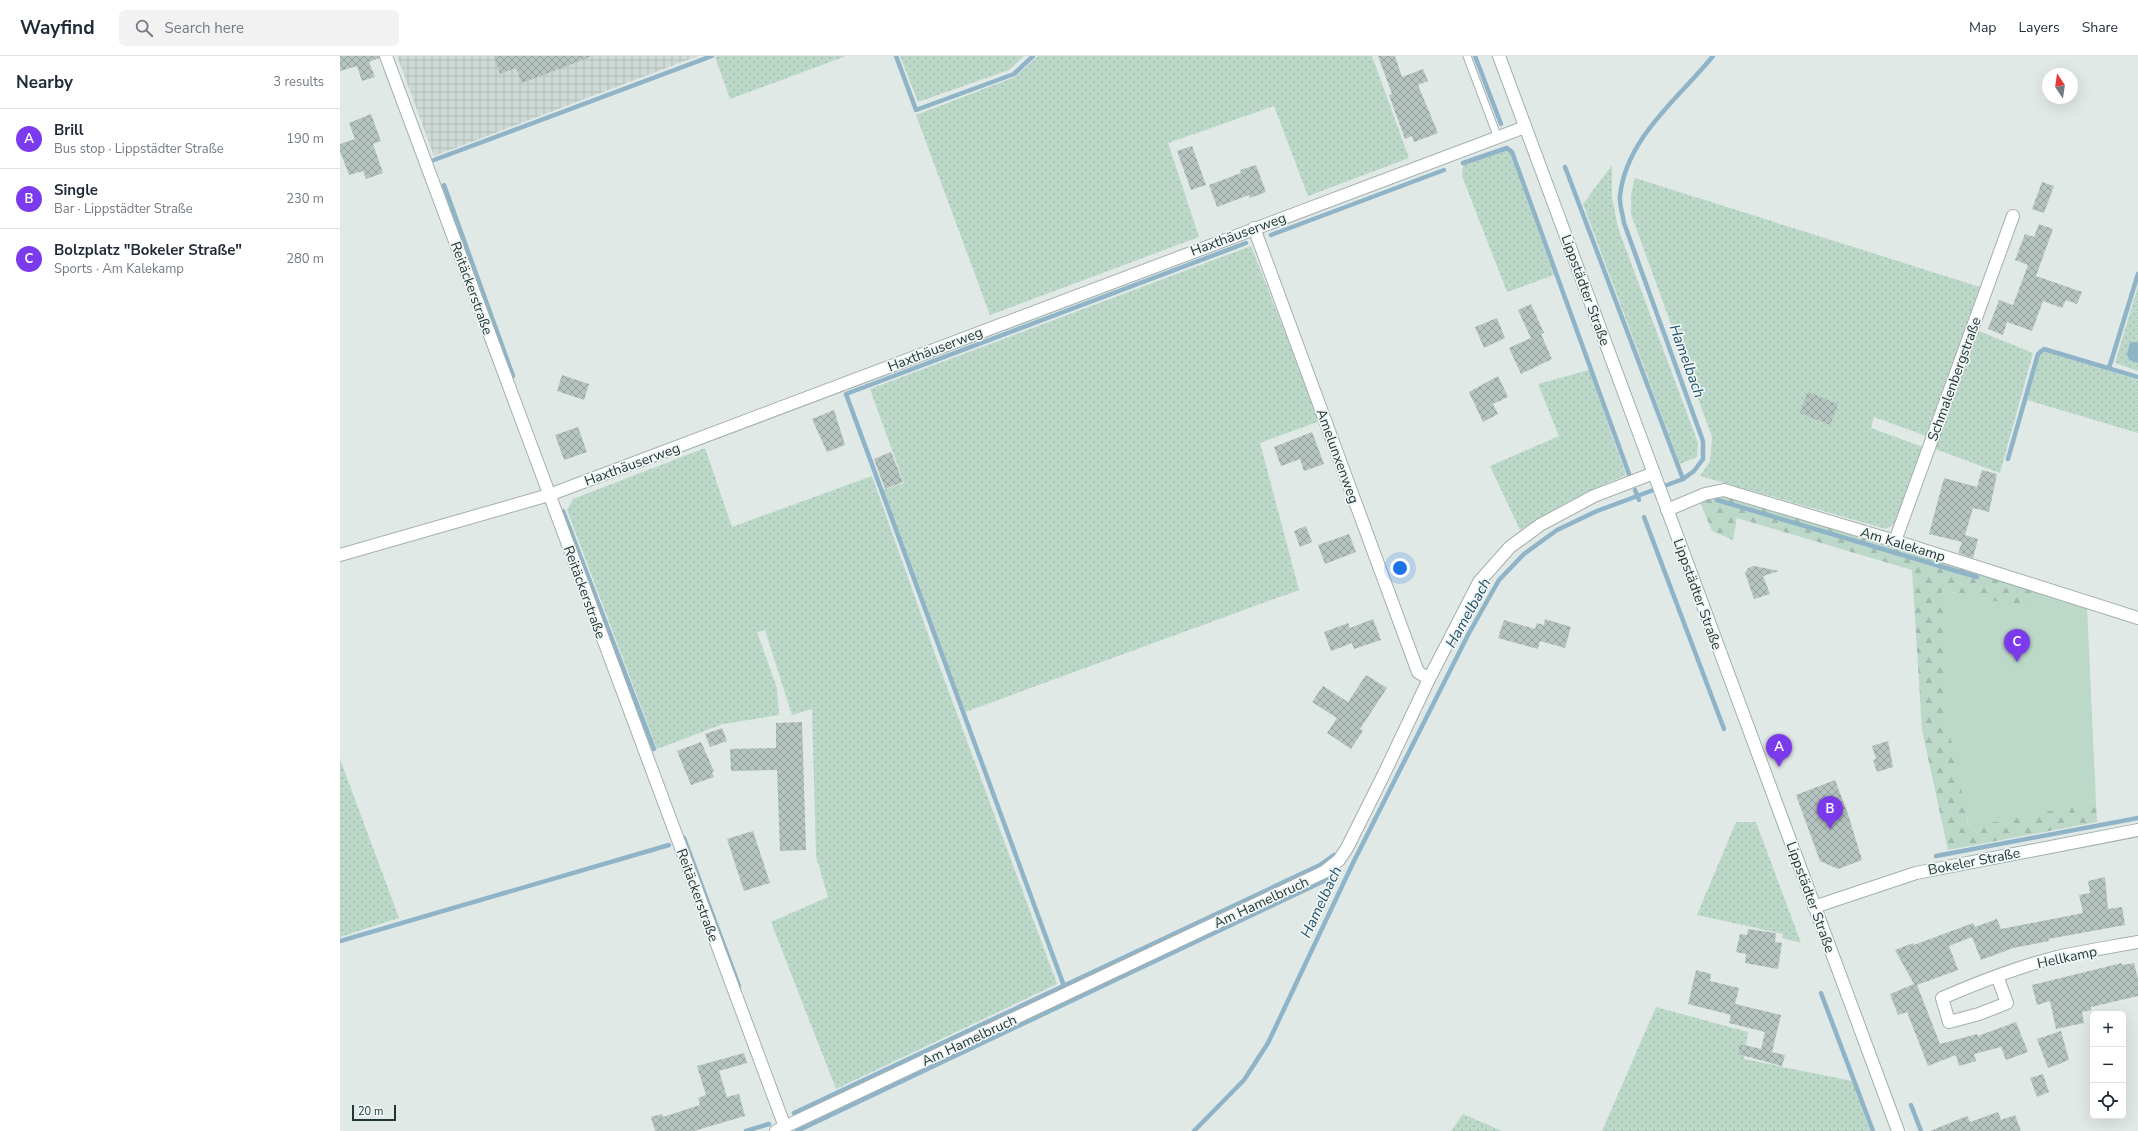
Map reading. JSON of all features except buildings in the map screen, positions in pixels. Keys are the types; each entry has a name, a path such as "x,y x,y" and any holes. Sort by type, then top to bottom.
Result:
{"street":[{"name":"Reitäckerstraße","path":"386,56 549,495 780,1129"},
{"name":"Lippstädter Straße","path":"1499,56 1898,1131"},
{"name":"Haxthäuserweg","path":"340,555 549,495 1254,228 1498,138 1525,126"},
{"name":"Schmalenbergstraße","path":"1896,541 2013,216"},
{"name":"Amelunxenweg","path":"1254,228 1418,672 1429,679"},
{"name":"Am Hamelbruch","path":"780,1129 1324,872 1339,860 1347,848 1384,776 1429,679 1479,582 1510,547 1560,512 1594,496 1654,474"},
{"name":"Am Kalekamp","path":"1665,504 1724,490 1896,541 2138,618"},
{"name":"Bokeler Straße","path":"1814,908 1916,873 2138,830"},
{"name":"Hellkamp","path":"1997,976 2007,1003 1979,1014 1949,1022 1942,998 1997,976 2058,957 2138,942"}],"lane":[{"path":"1467,56 1498,138"}],"shaded area":[{"path":"397,56 698,56 434,156"}],"green space":[{"path":"846,56 730,99 715,57"},
{"path":"900,56 1024,56 1009,70 918,102"},
{"path":"1038,56 1372,56 1409,158 1308,196 1274,106 1168,143 1199,237 990,315 916,115 1015,77"},
{"path":"1507,149 1510,153 1554,275 1507,292 1462,176 1463,165"},
{"path":"1612,165 1612,197 1618,228 1698,443 1697,457 1680,464 1583,204"},
{"path":"1635,178 1980,287 1926,436 1874,417 1871,428 1923,447 1894,524 1886,529 1700,476 1710,461 1712,437 1631,214 1631,195"},
{"path":"1251,246 1320,421 1260,443 1299,590 965,712 883,490 904,483 870,389"},
{"path":"2138,286 2138,371 2115,363"},
{"path":"1979,331 2033,353 2000,473 1935,449"},
{"path":"2045,351 2138,380 2138,433 2027,400 2040,355"},
{"path":"1589,370 1626,475 1572,500 1520,530 1490,466 1559,436 1538,384"},
{"path":"705,448 732,527 872,476 940,668 1057,984 836,1089 771,922 828,897 816,856 812,709 792,715 765,630 757,632 777,688 779,715 723,724 657,749 567,510 573,499"},
{"path":"1725,495 2033,591 2033,610 1942,590 1968,826 2096,802 2097,822 1948,850 1922,730 1912,570 1737,518 1733,540 1712,531 1700,502 1707,498"},
{"path":"1942,590 2033,609 2033,591 2087,607 2096,802 1969,827 1946,715"},
{"path":"340,759 399,918 340,937"},
{"path":"1736,822 1756,822 1801,943 1782,938 1783,934 1697,915"},
{"path":"1656,1007 1748,1032 1744,1059 1852,1081 1870,1131 1602,1131"},
{"path":"1463,1114 1502,1131 1451,1131"}],"water":[{"path":"2130,343 2138,343 2138,363 2129,360 2127,354"}],"waterway":[{"path":"434,160 712,56"},
{"path":"896,56 916,110 1014,74 1033,56"},
{"path":"1475,56 1501,124"},
{"name":"Hamelbach","path":"1194,1131 1244,1080 1268,1043 1353,863 1469,633 1499,580 1524,554 1557,530 1597,511 1683,479 1694,471 1703,459 1703,441 1624,223 1620,196 1624,175 1632,156 1643,138 1656,120 1713,56"},
{"path":"1463,163 1507,148 1512,152 1629,474"},
{"path":"1565,167 1683,479"},
{"path":"1271,235 1444,170"},
{"path":"444,185 513,376"},
{"path":"1064,986 846,394 1246,243"},
{"path":"2109,368 2138,274"},
{"path":"2008,459 2038,354 2044,349 2138,377"},
{"name":"Hamelbach","path":"1635,490 1639,500"},
{"path":"1717,500 1977,577"},
{"path":"563,511 654,749"},
{"path":"1644,517 1724,729"},
{"path":"1936,856 2138,818"},
{"path":"684,838 739,986"},
{"path":"340,941 669,845"},
{"path":"794,1113 1320,865 1334,855"},
{"path":"797,1131 1328,879"},
{"path":"1821,993 1873,1131"},
{"path":"1911,1105 1921,1131"},
{"path":"746,1131 769,1124"}],"place":[{"name":"Bolzplatz \"Bokeler Straße\"","path":"2017,662"},
{"name":"Brill","path":"1779,767"},
{"name":"Single","path":"1830,829"}]}
